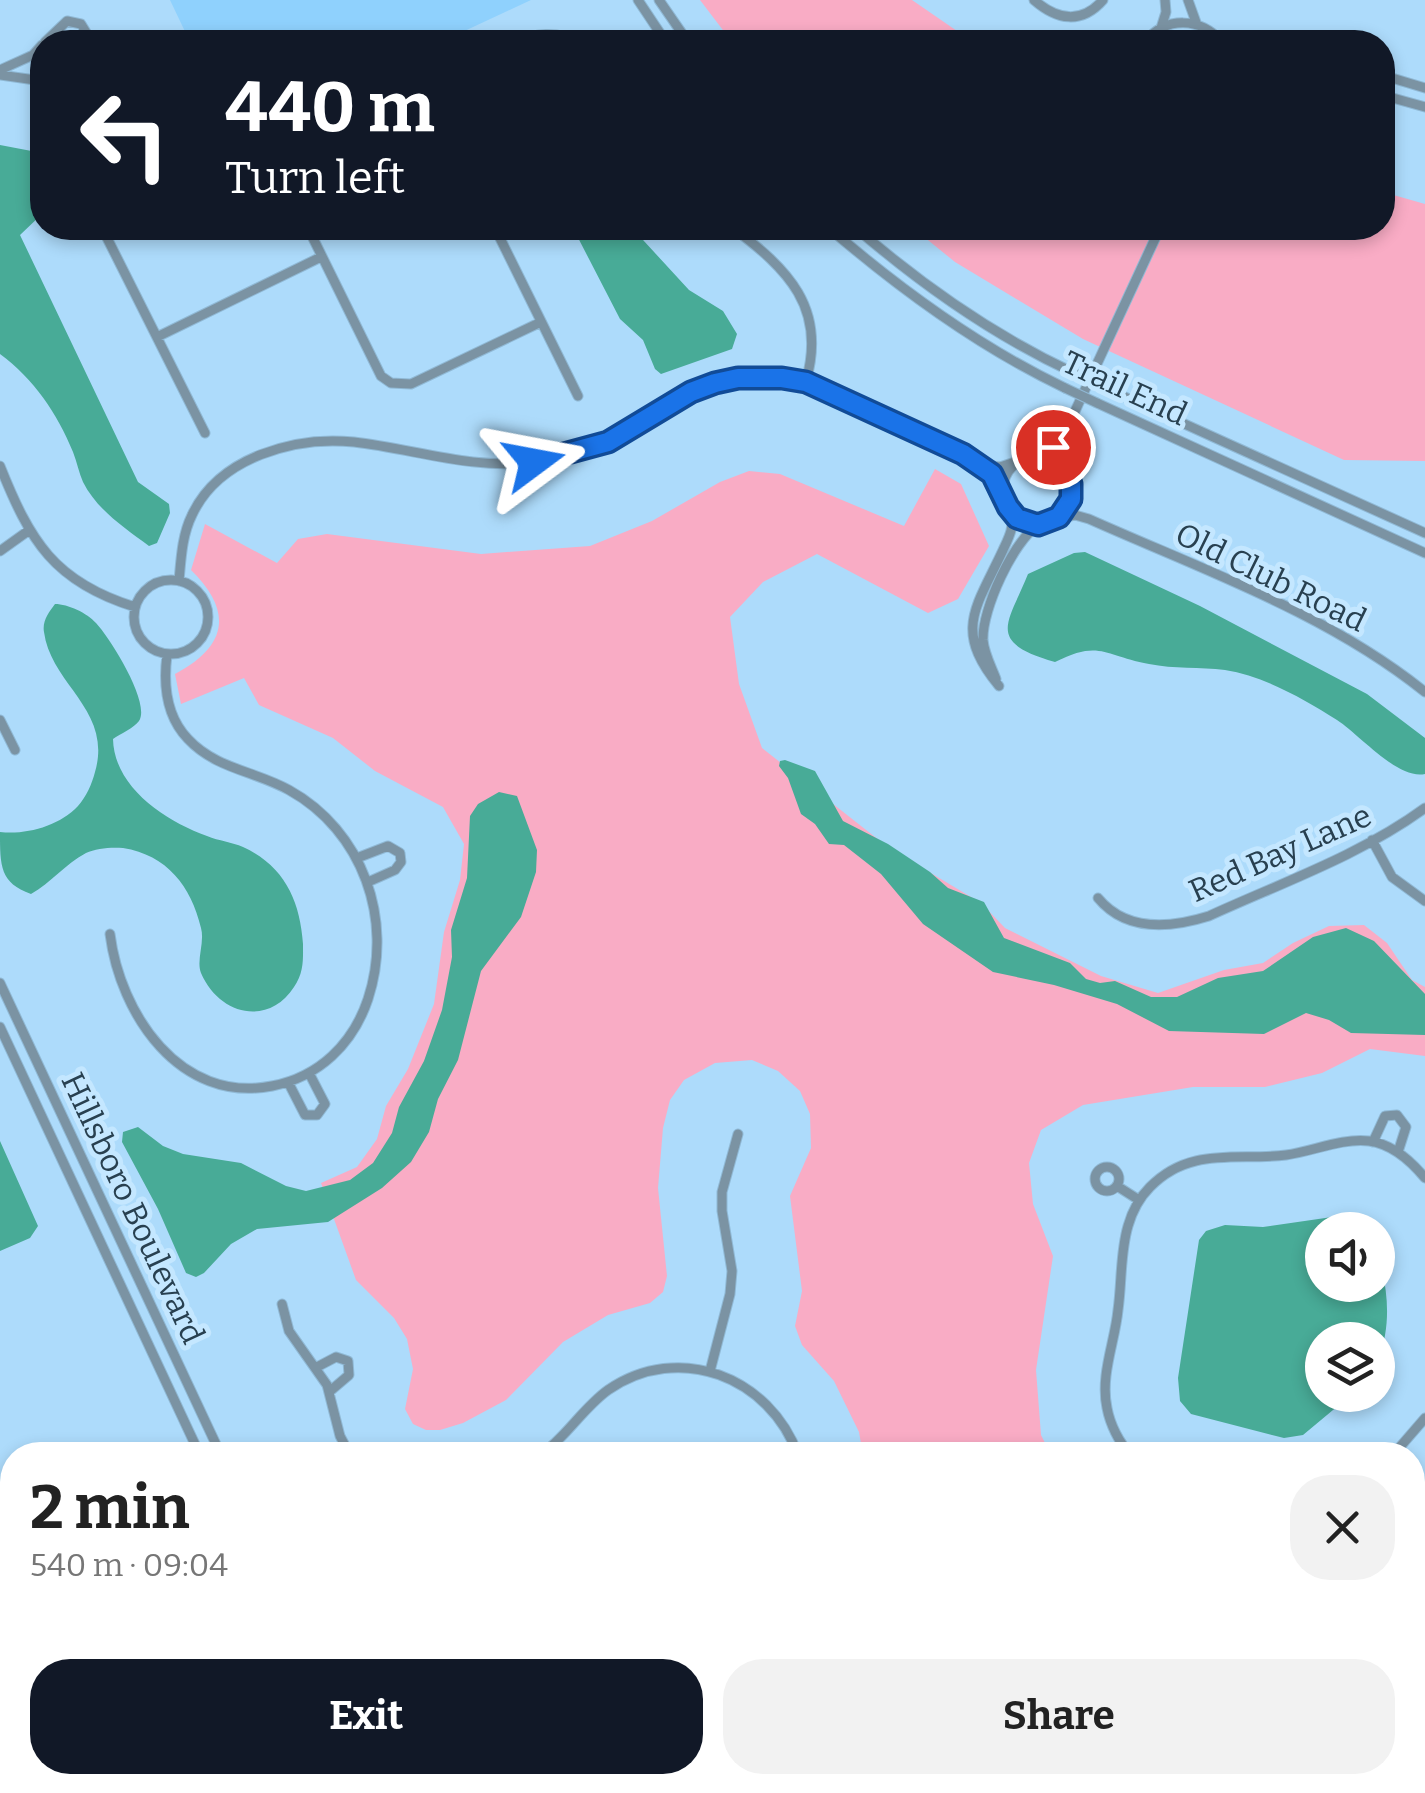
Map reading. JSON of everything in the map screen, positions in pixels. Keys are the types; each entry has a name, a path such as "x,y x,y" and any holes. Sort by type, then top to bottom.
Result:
{"street":[{"path":"638,0 658,30"},
{"path":"660,0 680,30"},
{"path":"1034,0 1048,12 1073,18 1094,10 1103,0"},
{"path":"1161,28 1165,0"},
{"path":"1188,0 1197,24"},
{"path":"57,30 66,21 81,24 85,30"},
{"path":"1159,30 1180,22 1208,30"},
{"path":"0,72 30,56"},
{"path":"0,72 30,79"},
{"path":"1395,79 1425,88"},
{"path":"1395,98 1425,106"},
{"path":"108,240 205,434"},
{"path":"314,240 381,376 401,386 541,322"},
{"path":"501,240 578,396"},
{"path":"748,240 781,266 802,300 812,338 806,382"},
{"name":"Trail End","path":"844,240 930,309 1021,366 1425,552"},
{"name":"Trail End","path":"871,240 938,294 992,330 1072,372 1425,533"},
{"path":"1089,518 1064,470 1064,439 1155,240"},
{"path":"157,337 321,256"},
{"path":"179,581 185,534 201,500 230,471 270,452 336,441 456,462 534,462 608,442 691,392 715,383 760,376 806,382 982,465 992,474 1012,513 1012,530 975,610 971,632 981,665 999,686 985,650 984,624 1018,545 1038,525"},
{"path":"982,465 1000,466 1037,456 1064,439"},
{"path":"1037,456 1053,460 1064,470"},
{"path":"1004,493 1009,471 1021,460"},
{"path":"0,466 28,531 77,580 109,599 135,607"},
{"path":"1012,513 1024,522 1038,525 1052,521 1068,506 1072,491"},
{"name":"Old Club Road","path":"1052,521 1075,515 1089,518 1310,618 1352,641 1425,692"},
{"path":"0,551 28,531"},
{"path":"179,581 202,597 207,624 193,647 167,655 142,640 135,624 135,607 154,585 179,581"},
{"path":"110,934 114,962 143,1026 170,1060 188,1072 229,1086 270,1087 310,1073 344,1045 372,987 377,937 368,882 357,858 340,832 307,802 272,782 216,762 188,740 165,692 167,655"},
{"path":"0,720 15,750"},
{"name":"Red Bay Lane","path":"1098,898 1107,909 1130,921 1164,926 1186,924 1372,840 1425,808"},
{"path":"1372,840 1392,877 1425,901"},
{"path":"357,858 388,846 400,853 395,870 368,882"},
{"name":"Hillsboro Boulevard","path":"0,983 215,1442"},
{"name":"Hillsboro Boulevard","path":"0,1027 194,1442"},
{"path":"288,1082 305,1115 317,1116 325,1104 310,1073"},
{"path":"1373,1142 1385,1116 1397,1115 1406,1126 1398,1152"},
{"path":"710,1371 730,1294 732,1271 722,1192 738,1134"},
{"path":"1122,1442 1107,1408 1105,1388 1117,1324 1124,1242 1139,1200 1160,1177 1195,1159 1215,1155 1288,1154 1340,1142 1373,1142 1398,1152 1425,1178"},
{"path":"1117,1186 1139,1200"},
{"path":"282,1304 289,1331 317,1366 329,1392 343,1442"},
{"path":"317,1366 336,1357 348,1361 349,1375 329,1392"},
{"path":"558,1442 594,1401 622,1381 678,1367 728,1376 757,1394 780,1418 792,1442"},
{"path":"1404,1442 1425,1418"}],"shaded area":[{"path":"170,0 531,0 467,30 184,30"},
{"path":"700,0 912,0 956,30 723,30"},
{"path":"0,145 30,151 30,225 20,235 138,482 169,504 170,513 157,543 149,546 96,501 83,482 52,410 24,374 0,354"},
{"path":"1395,195 1425,204 1425,461 1344,460 1083,339 955,262 928,240 1395,240"},
{"path":"579,240 643,240 689,290 723,311 737,334 732,349 661,374 643,340 620,319"},
{"path":"935,469 961,484 989,546 958,599 928,613 817,554 763,582 730,617 739,684 762,748 889,848 981,903 1005,928 1101,976 1158,993 1224,970 1263,963 1329,926 1364,925 1387,943 1412,980 1425,987 1425,1056 1370,1049 1322,1073 1265,1087 1193,1087 1083,1105 1041,1130 1029,1163 1033,1204 1053,1256 1036,1370 1044,1442 861,1442 834,1381 802,1345 795,1326 802,1291 790,1196 811,1148 810,1114 800,1091 778,1071 752,1060 715,1063 684,1080 670,1100 663,1128 658,1188 667,1276 663,1292 650,1303 608,1315 563,1342 506,1400 463,1423 440,1430 426,1430 413,1424 405,1409 413,1369 407,1339 394,1318 356,1280 321,1183 357,1167 377,1139 386,1106 408,1069 434,1004 444,932 460,880 464,844 443,807 375,771 333,738 259,705 244,678 181,704 175,674 206,652 219,627 214,600 191,570 205,524 277,563 298,539 327,534 481,554 590,546 652,521 720,482 749,471 780,474 904,526"},
{"path":"1085,552 1200,606 1367,694 1425,738 1425,774 1414,774 1391,764 1324,712 1254,677 1225,670 1149,664 1093,650 1055,662 1018,647 1010,639 1009,619 1028,574 1074,553"},
{"path":"55,604 77,610 96,623 134,686 141,712 139,721 113,739 122,772 132,787 175,821 257,855 279,874 294,899 303,944 300,976 283,1000 271,1008 244,1011 219,999 209,987 201,973 202,934 191,899 175,875 152,858 123,848 94,850 78,857 31,894 13,884 4,872 0,832 32,830 62,819 81,802 95,772 96,731 57,668 44,632 45,620"},
{"path":"785,760 815,771 843,821 888,844 948,888 984,902 1004,938 1070,963 1086,979 1100,983 1115,981 1151,997 1177,997 1218,978 1263,971 1313,937 1346,928 1374,941 1425,994 1425,1035 1351,1033 1306,1013 1264,1034 1169,1031 1117,1004 993,972 923,924 881,874 844,845 829,844 815,824 801,814 788,778 779,766"},
{"path":"499,792 517,796 537,850 536,872 521,917 481,971 458,1060 438,1099 429,1132 411,1162 382,1188 328,1222 257,1229 231,1244 204,1273 196,1277 186,1273 122,1142 123,1132 138,1127 163,1146 183,1154 241,1163 286,1186 306,1191 350,1180 373,1163 392,1133 399,1107 424,1061 442,1010 452,957 451,930 467,878 470,816 478,804"},
{"path":"0,1141 38,1226 30,1238 0,1251"},
{"path":"1305,1221 1305,1302 1386,1302 1387,1307 1386,1322 1305,1322 1305,1412 1331,1412 1303,1435 1284,1438 1191,1414 1180,1401 1178,1378 1199,1240 1206,1231 1225,1225 1263,1227"}],"route":[{"path":"534,462 608,442 691,392 715,383 760,376 806,382 963,454 992,474 1012,513 1031,524 1046,524 1059,517 1071,499 1071,484 1062,462 1064,439 1053,447"}]}
